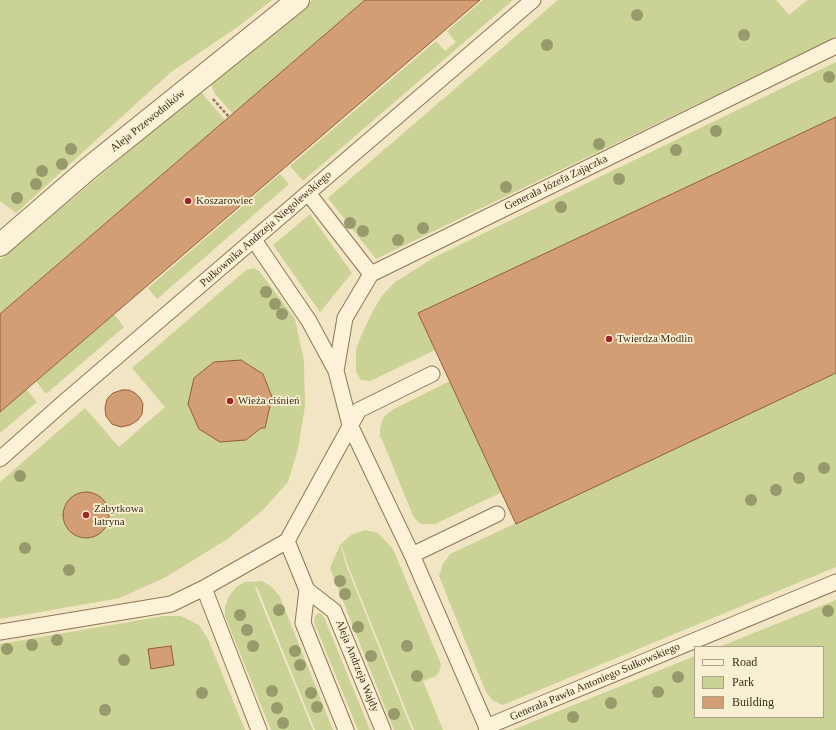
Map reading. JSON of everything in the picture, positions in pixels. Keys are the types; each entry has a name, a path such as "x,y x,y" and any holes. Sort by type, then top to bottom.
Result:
{"street":[{"name":"Aleja Przewodników","path":"0,245 89,168 298,0"}],"lane":[{"name":"Pułkownika Andrzeja Niegolewskiego","path":"0,459 534,0"},
{"name":"Generała Józefa Zajączka","path":"371,274 836,46"},
{"path":"308,193 371,274 345,318 336,371"},
{"path":"254,240 309,321 336,371 350,425 412,555 487,729"},
{"path":"0,632 171,604 204,588 287,541 359,410 432,374"},
{"path":"412,555 497,514"},
{"name":"Aleja Andrzeja Wajdy","path":"287,541 307,590 303,623 346,730"},
{"name":"Generała Pawła Antoniego Sułkowskiego","path":"487,729 836,582"},
{"path":"204,588 259,730"},
{"name":"Aleja Andrzeja Wajdy","path":"307,590 334,611 383,730"}],"green space":[{"path":"0,0 272,0 239,26 171,72 16,213 0,201"},
{"path":"312,0 365,0 233,114 215,94 211,85"},
{"path":"483,0 513,0 303,181 290,166 436,41 445,51 456,42 447,31"},
{"path":"558,0 776,0 789,15 807,0 836,0 836,37 376,259 328,198"},
{"path":"836,62 836,117 418,313 435,350 370,381 361,380 356,372 356,350 373,311 382,296 394,283 433,258"},
{"path":"200,91 225,120 0,314 0,260"},
{"path":"280,174 289,184 157,299 148,288"},
{"path":"310,214 352,273 320,312 273,245"},
{"path":"254,268 260,272 295,319 304,361 305,406 298,449 288,482 263,510 229,538 166,577 120,598 0,619 0,482 85,408 119,447 165,407 132,368 246,270"},
{"path":"114,314 124,327 46,394 36,381"},
{"path":"836,373 836,567 503,705 492,700 485,690 439,576 443,564 450,554"},
{"path":"450,381 502,492 435,524 421,524 414,518 381,437 380,438 380,429 383,418 392,410"},
{"path":"26,389 37,402 0,433 0,412"},
{"path":"365,530 378,533 393,549 441,664 440,670 436,676 423,681 443,730 414,730 341,546 346,565 412,730 394,730 330,568 340,545 351,535"},
{"path":"262,581 272,587 280,597 333,730 315,730 257,587 255,588 313,730 271,730 225,616 225,607 228,598 236,587 245,582"},
{"path":"836,600 836,730 512,730 694,656 694,718 824,718 824,646 721,646"},
{"path":"318,613 324,617 370,730 358,730 314,622 315,616"},
{"path":"164,616 181,616 199,625 208,639 245,730 0,730 0,644"}],"building":[{"name":"Koszarowiec","path":"365,0 480,0 0,412 0,314"},
{"path":"836,117 836,373 516,524 418,313"},
{"name":"Wieża ciśnień","path":"241,360 263,374 272,397 265,428 261,428 246,440 220,442 199,429 188,404 194,378 214,362"},
{"path":"122,390 129,390 135,393 143,404 142,414 138,420 130,425 121,427 112,424 106,416 105,408 107,399 113,393"},
{"name":"Zabytkowa latryna","path":"86,492 99,496 105,502 109,515 105,528 99,534 86,538 73,534 67,528 63,515 67,502 73,496"},
{"path":"171,646 174,665 151,669 148,649"}],"place":[{"name":"Koszarowiec","path":"188,201"},
{"name":"Twierdza Modlin","path":"609,339"},
{"name":"Wieża ciśnień","path":"230,401"},
{"name":"Zabytkowa latryna","path":"86,515"}]}
